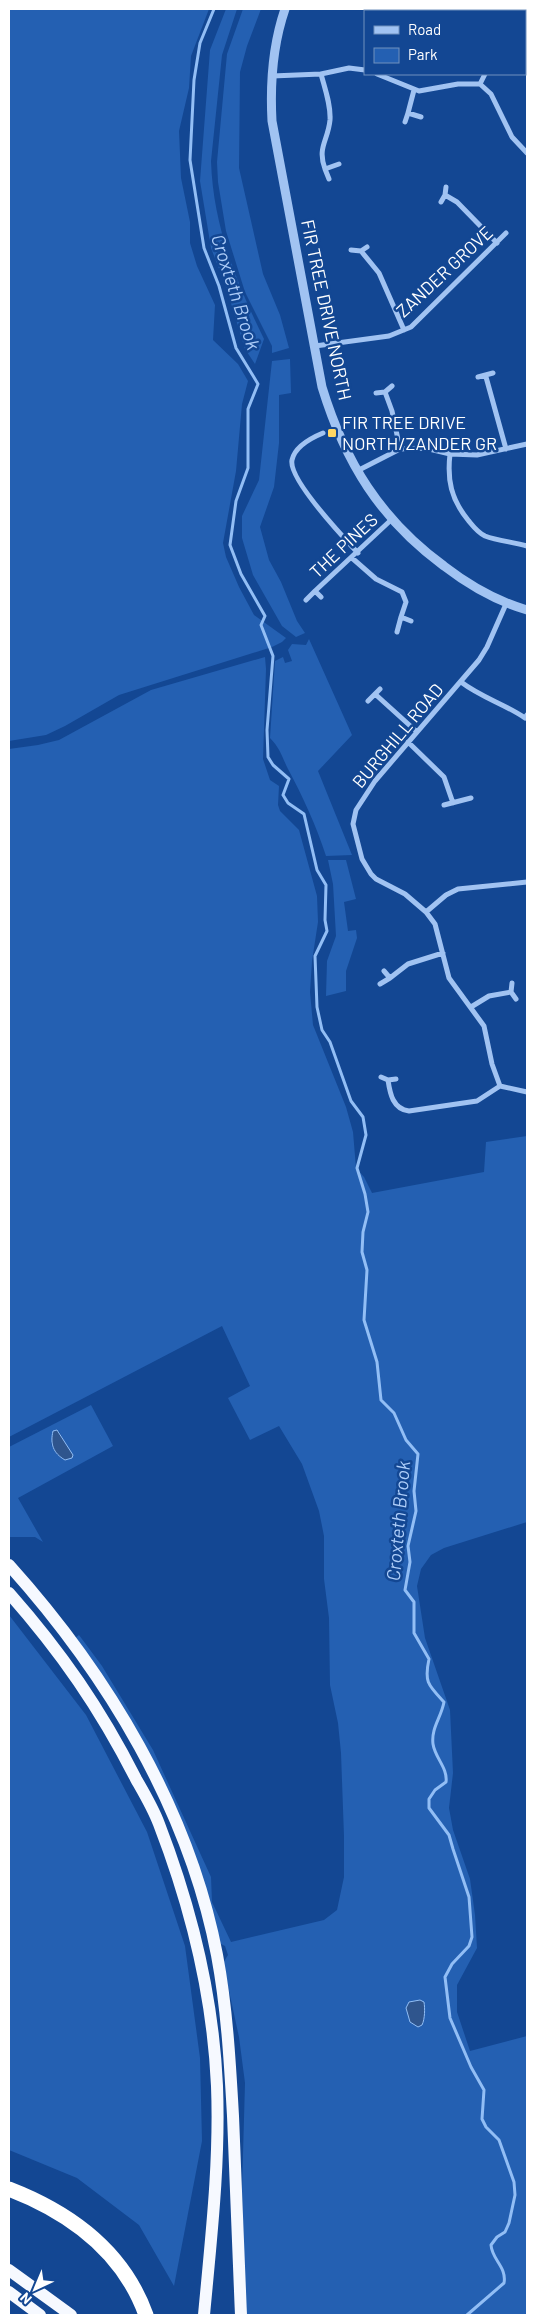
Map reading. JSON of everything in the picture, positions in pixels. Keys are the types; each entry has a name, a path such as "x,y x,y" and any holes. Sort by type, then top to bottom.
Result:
{"highway":[{"path":"9,1565 56,1621 120,1713 151,1766 176,1824 198,1887 216,1954 229,2050 240,2315"},
{"path":"9,1592 74,1671 128,1762 159,1822 192,1926 209,2006 217,2085 216,2174 204,2315"},
{"path":"9,2189 56,2210 96,2240 125,2273 146,2315"},
{"path":"9,2270 71,2315"},
{"path":"9,2292 40,2315"}],"street":[{"name":"FIR TREE DRIVE NORTH","path":"285,9 277,30 272,76 270,100 274,141 327,404 356,471 391,520 423,551 458,577 481,592 506,604 527,610"},
{"path":"272,76 321,74 349,68 364,70"},
{"path":"321,74 330,114 329,129 321,152 329,178"},
{"path":"379,75 414,90 426,91 458,84 480,84 492,94 512,137 527,153"},
{"path":"480,84 485,75"},
{"path":"405,122 414,90"},
{"path":"408,112 420,117"},
{"path":"325,169 339,164"},
{"path":"441,202 446,188"},
{"path":"445,195 458,202 497,243"},
{"name":"ZANDER GROVE","path":"315,346 389,336 418,322 506,233"},
{"path":"351,250 361,250 367,246"},
{"path":"361,250 379,273 404,330"},
{"path":"478,377 486,377 493,373"},
{"path":"486,377 506,450"},
{"path":"376,393 385,392 392,386"},
{"path":"385,392 392,411 400,449"},
{"path":"323,433 309,439 300,447 292,458 292,464 303,489 358,553"},
{"path":"356,471 400,449 425,448 450,454 477,455 527,444"},
{"path":"450,454 448,476 452,493 461,511 473,527 486,536 527,546"},
{"name":"THE PINES","path":"306,600 391,520"},
{"path":"352,558 376,578 402,592 406,602 397,632"},
{"name":"THE PINES","path":"316,591 321,597"},
{"name":"BURGHILL ROAD","path":"500,1086 490,1056 487,1033 471,1007 449,978 438,931 426,912 406,894 376,879 371,874 362,859 353,831 354,817 361,801 375,781 408,742 462,682 487,647 506,604"},
{"path":"401,617 411,621"},
{"path":"462,682 482,697 514,710 526,718"},
{"path":"368,701 380,689"},
{"path":"375,694 417,732"},
{"path":"408,742 444,777 453,803"},
{"path":"444,805 471,798"},
{"path":"426,912 446,895 458,889 527,882"},
{"path":"380,984 408,964 443,953"},
{"path":"384,971 390,978"},
{"path":"512,983 511,992 516,999"},
{"path":"471,1007 489,996 511,992"},
{"path":"381,1077 388,1080 396,1079"},
{"path":"388,1080 389,1092 396,1105 409,1111 477,1102 500,1086 527,1092"}],"green space":[{"path":"9,9 209,9 191,56 189,88 179,131 181,178 190,222 190,243 197,266 215,305 213,340 238,364 248,381 242,404 236,471 223,543 226,557 254,615 286,638 272,647 119,695 46,735 9,741"},
{"path":"226,9 237,9 222,55 211,161 216,208 221,230 235,275 264,339 255,364 245,349 226,287 211,248 200,181 210,50"},
{"path":"243,9 261,9 247,46 240,72 239,168 263,274 280,315 289,348 272,353 272,346 245,292 226,231 218,182 217,162 227,54"},
{"path":"290,359 291,393 279,395 279,443 274,487 260,527 269,560 281,582 297,621 305,633 296,637 282,626 253,575 242,538 242,516 259,480 272,361"},
{"path":"309,639 352,735 318,771 352,855 326,856 304,801 279,749 270,738 275,661 283,657 285,663 292,661 288,650 292,644 306,645"},
{"path":"265,657 263,759 270,780 279,786 278,805 280,811 299,830 317,896 318,922 312,961 310,992 313,1025 346,1107 353,1132 356,1168 364,1177 372,1193 484,1172 486,1142 527,1136 527,1522 444,1548 431,1555 421,1569 417,1586 425,1638 450,1710 453,1773 449,1808 453,1830 470,1879 475,1915 477,1948 457,1985 457,2012 470,2051 527,2036 527,2315 246,2315 242,2190 245,2083 239,2037 223,1963 228,1955 225,1946 217,1942 183,1828 74,1639 79,1635 102,1666 153,1750 211,1877 212,1902 231,1942 324,1920 337,1910 344,1877 344,1836 341,1753 338,1723 330,1685 329,1618 324,1579 324,1536 319,1511 302,1464 279,1426 250,1440 228,1398 250,1386 222,1326 9,1437 9,749 59,740 151,690"},
{"path":"328,860 346,860 356,899 344,902 348,931 356,930 357,938 346,971 346,991 326,996 327,961 336,936 333,884"},
{"path":"91,1405 113,1446 18,1498 43,1542 35,1537 9,1537 9,1447","holes":["59,1431 73,1455 72,1458 65,1460 53,1448 51,1443"]},
{"path":"9,1615 86,1715 147,1832 185,1946 200,2058 202,2141 174,2286 139,2225 77,2178 9,2150"}],"shaded area":[{"path":"57,1430 73,1455 72,1458 65,1460 53,1448 53,1431"},
{"path":"420,2000 424,2002 424,2020 422,2025 418,2027 410,2022 406,2008 409,2002"}],"waterway":[{"name":"Croxteth Brook","path":"214,9 200,43 194,80 190,160 204,248 219,286 236,348 258,384 248,409 248,468 236,501 230,545 241,574 265,616 261,625 273,656 267,730 268,757 273,765 289,779 283,795 288,803 304,814 317,870 326,885 325,920 327,931 315,956 317,1007 322,1030 330,1042 351,1101 363,1117 366,1135 357,1168 368,1212 363,1232 362,1252 367,1270 364,1320 377,1362 381,1400 394,1413 406,1440 418,1454 414,1491 416,1511 408,1546 410,1562 405,1590 414,1602 414,1633 429,1659 427,1678 431,1687 444,1702 435,1728 433,1744 445,1772 446,1782 435,1790 429,1799 429,1808 449,1835 469,1897 472,1937 469,1946 452,1964 445,1977 450,2018 471,2067 484,2090 482,2119 486,2127 499,2140 514,2182 515,2195 509,2223 505,2232 497,2237 491,2245 503,2272 504,2283 467,2315"}],"place":[{"name":"FIR TREE DRIVE NORTH/ZANDER GR","path":"332,433"}]}
